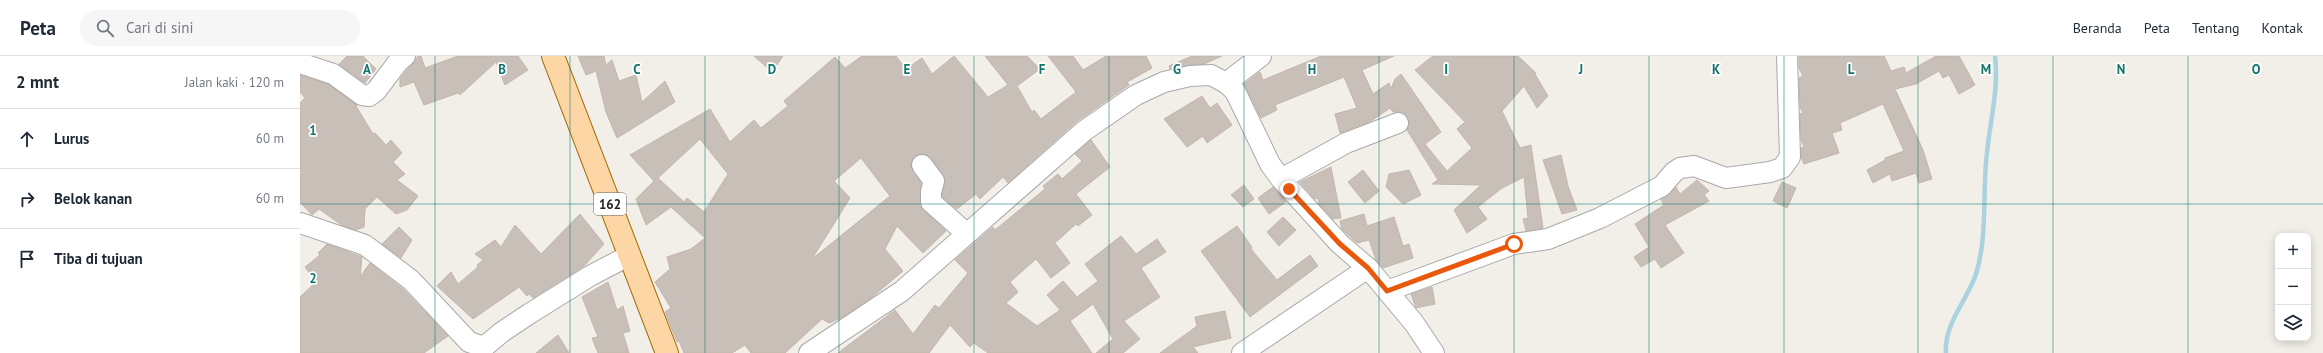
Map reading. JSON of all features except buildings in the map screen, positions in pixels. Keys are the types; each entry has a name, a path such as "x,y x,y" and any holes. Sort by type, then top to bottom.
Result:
{"main road":[{"name":"162","path":"553,56 630,255 666,353"}],"street":[{"path":"300,63 333,74 362,95 369,96 376,91 398,62 405,56"},
{"path":"1226,83 1261,56"},
{"path":"1387,291 1514,244 1548,239 1600,218 1662,186 1674,172 1680,168 1694,166 1726,178 1770,172 1782,168 1790,157 1786,85 1787,56"},
{"path":"810,353 902,291 966,233 1084,131 1136,95 1164,82 1190,76 1211,75 1226,83 1235,91 1270,164 1281,179 1340,244 1368,268 1414,323 1434,353"},
{"path":"1281,179 1346,143 1398,123"},
{"path":"922,165 934,181 931,192 931,202 966,233"},
{"path":"300,223 365,245 411,280 469,342 482,350 502,332 536,310 590,276 630,255"},
{"path":"1242,353 1368,268"}],"waterway":[{"path":"1946,353 1946,342 1952,322 1972,284 1980,259 1988,141 1996,81 1995,56"}],"route":[{"path":"1289,189 1340,244 1356,256 1368,268 1387,291 1514,244"}]}
